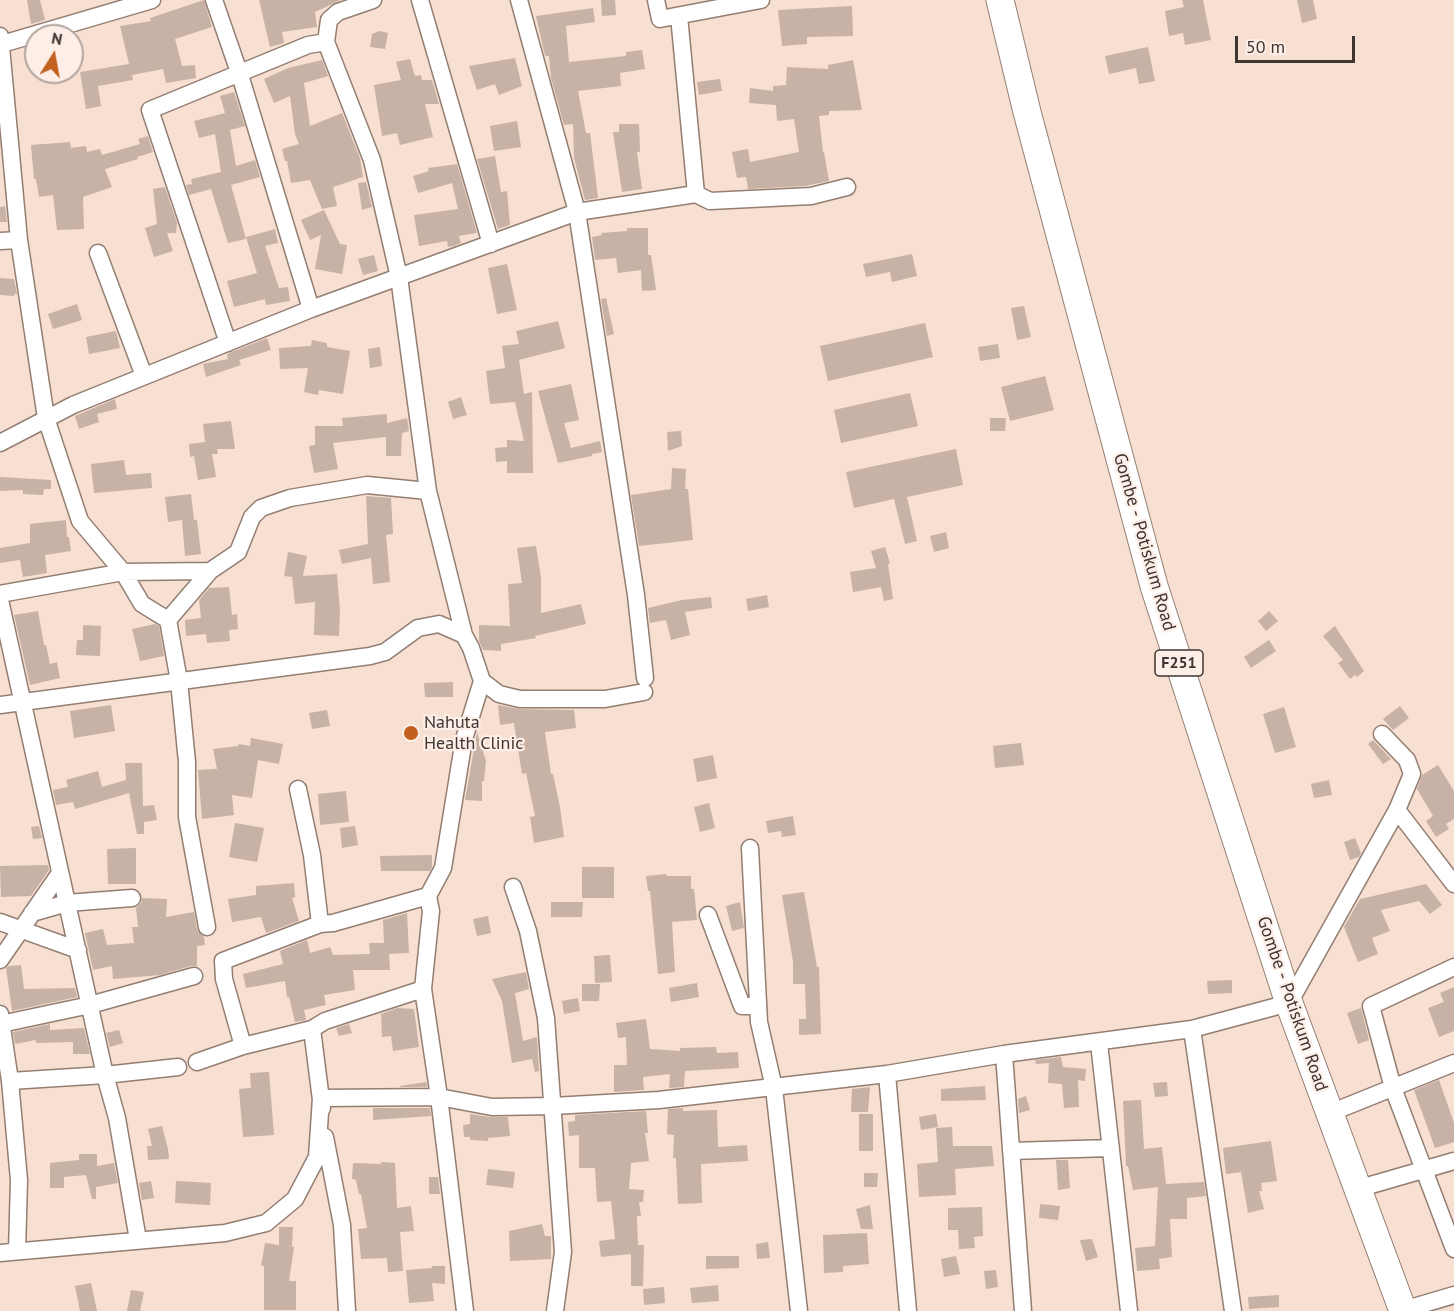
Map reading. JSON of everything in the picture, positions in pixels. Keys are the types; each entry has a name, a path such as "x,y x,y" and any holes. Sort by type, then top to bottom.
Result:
{"main road":[{"name":"Gombe - Potiskum Road","path":"1000,0 1030,123 1154,586 1289,1004 1403,1310"}],"street":[{"path":"152,0 1,40 19,240 46,418 80,521 123,572 142,604 168,620 179,681 187,762 187,817 207,927"},
{"path":"214,0 240,75 311,309"},
{"path":"373,0 338,12 329,20 326,42 372,160 399,277 428,491 464,635 482,681 499,694 520,699 605,699 644,685 636,595 577,212 519,0"},
{"path":"420,0 491,244"},
{"path":"656,0 660,19 761,0"},
{"path":"679,16 696,194"},
{"path":"228,343 150,111 308,45 326,42"},
{"path":"0,442 73,405 311,309 577,212 696,194 710,201 811,196 847,187"},
{"path":"0,241 19,240"},
{"path":"98,252 144,376"},
{"path":"168,620 210,571 238,552 252,517 261,508 290,498 367,485 428,491"},
{"path":"0,594 123,572 210,571"},
{"path":"0,600 105,1075 117,1118 138,1240"},
{"path":"2,708 22,701 370,656 385,652 397,641 418,628 439,624 464,635"},
{"path":"465,1311 439,1097 423,989 431,911 428,896 443,868 464,739 482,681"},
{"path":"321,1098 439,1097 492,1107 659,1100 887,1074 1004,1054 1192,1029 1289,1004 1397,810 1412,774 1407,760 1382,734"},
{"path":"298,789 312,855 320,924"},
{"path":"1397,810 1454,884"},
{"path":"750,848 759,1022 774,1088 799,1311"},
{"path":"0,960 60,873"},
{"path":"513,887 528,932 546,1018 563,1252 555,1311"},
{"path":"243,1046 224,979 223,961 320,924 333,923 428,896"},
{"path":"33,913 67,903 132,898"},
{"path":"708,915 742,1006 758,1006"},
{"path":"0,922 78,950"},
{"path":"1454,967 1371,1006 1394,1088 1454,1248"},
{"path":"194,976 90,1005 1,1019 10,1081 19,1180 8,1252 225,1233 266,1223 295,1198 317,1157 321,1098"},
{"path":"197,1062 243,1046 312,1029 326,1021 423,989"},
{"path":"312,1029 326,1146 342,1225 347,1311"},
{"path":"1192,1029 1233,1311"},
{"path":"1099,1043 1129,1311"},
{"path":"1004,1054 1023,1311"},
{"path":"1330,1113 1454,1064"},
{"path":"10,1081 105,1075 178,1067"},
{"path":"887,1074 908,1311"},
{"path":"1011,1151 1111,1148"},
{"path":"1357,1188 1454,1161"},
{"path":"1403,1310 1454,1294"}],"building":[{"path":"27,0 40,0 45,20 31,24"},
{"path":"204,0 212,27 175,39 182,66 195,65 196,78 166,83 163,69 132,75 133,80 98,86 101,106 86,109 82,84 84,84 84,71 129,64 120,26 151,21 150,18"},
{"path":"259,0 341,0 315,12 317,27 282,32 284,43 270,47"},
{"path":"601,0 615,0 616,15 602,16"},
{"path":"1182,0 1203,0 1211,40 1185,45 1183,33 1169,36 1165,11 1184,7"},
{"path":"1297,0 1313,0 1317,19 1302,23"},
{"path":"852,6 853,36 807,37 807,44 782,46 778,10"},
{"path":"593,8 595,22 566,26 569,62 626,56 626,52 642,50 645,69 620,73 621,86 578,91 586,133 590,133 598,198 585,200 574,158 573,124 564,125 551,78 549,56 545,56 536,16"},
{"path":"380,31 388,33 385,49 370,47 372,34"},
{"path":"1148,47 1155,81 1139,84 1136,68 1109,74 1105,56"},
{"path":"515,58 522,86 499,95 495,84 477,90 469,66"},
{"path":"410,59 415,76 421,75 422,80 432,80 439,104 425,104 433,137 400,145 397,133 382,136 374,85 401,80 396,62"},
{"path":"322,60 328,76 304,83 310,126 342,113 360,158 363,177 333,187 337,206 322,209 310,180 291,183 282,149 299,144 295,134 290,96 274,103 264,79 288,68"},
{"path":"853,60 862,110 829,111 829,115 819,116 829,181 805,186 748,189 746,177 737,178 732,152 748,149 750,162 799,152 794,119 777,121 776,105 749,103 750,88 773,91 773,86 786,85 787,67 828,69 828,65"},
{"path":"720,79 722,91 699,95 697,82"},
{"path":"234,92 245,126 230,130 236,166 255,160 260,177 231,185 246,239 228,243 211,189 189,195 186,185 192,184 191,179 221,172 215,134 199,138 194,121 225,113 220,96"},
{"path":"517,121 521,147 494,151 490,126"},
{"path":"619,124 639,124 640,152 637,152 642,189 622,192 613,132 619,132"},
{"path":"148,136 153,152 105,169 112,187 83,197 84,229 57,230 53,195 39,197 36,179 34,179 31,145 70,142 71,148 86,146 87,152 100,149 102,155 140,144 138,139"},
{"path":"495,156 501,192 507,191 510,225 498,229 477,159"},
{"path":"457,164 477,233 459,236 461,243 454,246 448,247 447,241 419,246 414,215 458,209 452,183 418,193 413,176 429,171 428,168"},
{"path":"366,182 372,207 362,210 358,183"},
{"path":"165,187 177,223 176,233 167,233 173,251 154,257 145,228 157,224 153,189"},
{"path":"5,206 7,222 0,222 0,207"},
{"path":"324,210 340,244 347,245 342,274 315,269 321,235 310,240 301,220"},
{"path":"627,228 648,228 648,255 651,255 656,290 642,291 641,270 618,273 616,258 595,260 592,237 602,235 601,233 627,231"},
{"path":"275,229 278,243 265,246 279,288 288,287 290,301 266,305 265,299 234,307 227,281 257,273 246,237"},
{"path":"912,254 917,276 892,282 890,272 866,277 863,264"},
{"path":"374,255 378,271 363,275 358,259"},
{"path":"507,264 517,310 497,314 488,268"},
{"path":"0,278 14,279 17,294 14,296 0,295"},
{"path":"606,298 614,334 607,336 601,299"},
{"path":"77,304 82,320 53,329 48,314"},
{"path":"1024,306 1031,337 1017,340 1011,308"},
{"path":"558,321 565,348 519,360 524,394 532,392 533,473 507,473 507,461 496,462 495,448 507,447 507,440 524,441 515,402 490,404 486,371 505,368 502,346 519,344 516,331"},
{"path":"925,323 933,357 828,381 820,346"},
{"path":"116,331 120,348 89,354 86,337"},
{"path":"267,338 271,350 239,360 241,365 206,377 203,364 228,359 227,354"},
{"path":"312,340 327,343 327,347 350,351 343,394 319,390 318,395 304,392 308,368 280,369 279,348 311,346"},
{"path":"998,344 1000,358 980,361 978,347"},
{"path":"380,347 382,366 370,368 368,349"},
{"path":"1045,376 1054,410 1010,421 1001,387"},
{"path":"571,384 579,420 564,423 571,448 600,441 602,452 558,463 538,391"},
{"path":"910,393 918,426 841,443 834,410"},
{"path":"461,397 467,415 453,419 448,402"},
{"path":"115,399 117,409 97,414 99,422 79,429 75,416"},
{"path":"387,414 387,423 407,418 409,431 402,433 401,456 386,456 386,437 333,443 338,469 314,473 309,446 315,445 315,426 343,426 342,418"},
{"path":"990,418 1006,418 1005,431 990,431"},
{"path":"231,421 235,449 217,449 218,454 212,454 216,477 198,480 194,456 190,457 189,444 205,442 203,424"},
{"path":"681,431 682,446 668,451 667,432"},
{"path":"956,449 963,485 907,497 917,541 905,544 894,499 854,508 846,472"},
{"path":"124,460 126,475 151,473 152,488 94,493 91,464"},
{"path":"672,468 686,469 685,489 688,489 693,540 639,546 631,495 671,489"},
{"path":"0,477 51,480 51,489 44,489 43,495 23,494 23,490 0,491"},
{"path":"191,494 201,554 185,556 182,520 168,522 165,497"},
{"path":"366,496 391,498 393,534 386,535 390,582 373,584 371,558 342,564 339,550 368,544"},
{"path":"66,520 71,551 45,555 47,573 23,577 20,560 0,563 0,548 30,543 30,524"},
{"path":"946,532 949,548 934,552 930,536"},
{"path":"536,546 541,577 541,613 581,604 586,624 535,636 536,638 501,644 501,651 483,650 479,641 479,625 510,626 508,584 522,583 517,548"},
{"path":"885,547 890,563 888,564 893,599 884,601 881,587 853,592 850,572 876,568 871,551"},
{"path":"288,552 307,556 303,576 337,574 340,611 339,636 314,635 315,602 295,604 292,577 284,576"},
{"path":"229,587 232,615 237,614 238,629 229,630 230,641 207,643 206,634 186,636 185,620 201,618 199,600 209,588"},
{"path":"767,595 769,607 748,611 746,599"},
{"path":"711,597 712,608 685,612 690,635 671,640 666,620 650,623 648,608 682,600"},
{"path":"38,611 50,664 57,662 60,678 30,685 14,615"},
{"path":"1269,611 1278,621 1266,631 1258,621"},
{"path":"155,624 159,626 164,656 140,661 132,629"},
{"path":"83,625 101,626 100,656 76,655 77,640 83,640"},
{"path":"1335,626 1364,671 1357,677 1355,675 1350,679 1338,663 1343,660 1323,636"},
{"path":"1269,640 1276,651 1251,668 1244,657"},
{"path":"453,682 453,697 425,697 424,683"},
{"path":"111,705 115,731 74,738 70,711"},
{"path":"498,705 520,709 574,710 576,728 545,732 564,837 534,843 530,817 535,816 526,773 522,774 514,723 500,725"},
{"path":"1400,706 1409,718 1393,730 1383,719"},
{"path":"1284,707 1296,747 1275,753 1263,714"},
{"path":"327,710 330,726 312,729 309,713"},
{"path":"477,732 486,761 484,781 482,781 482,801 465,800"},
{"path":"251,738 283,744 279,764 258,760 252,798 232,795 234,815 202,819 198,770 217,769 213,749 239,744 250,746"},
{"path":"1373,740 1391,759 1383,764 1368,744"},
{"path":"1021,743 1024,765 995,768 993,746"},
{"path":"713,755 717,778 697,782 693,759"},
{"path":"125,763 142,763 143,806 154,805 157,820 144,822 144,834 137,834 129,793 75,809 73,802 56,805 53,790 68,787 66,780 98,771 102,787 126,780"},
{"path":"1438,765 1454,791 1454,819 1446,824 1449,829 1436,837 1426,821 1433,816 1417,789 1422,775"},
{"path":"1329,780 1332,795 1314,798 1311,784"},
{"path":"346,791 349,822 320,825 318,794"},
{"path":"709,803 715,828 700,832 694,807"},
{"path":"793,816 796,835 782,837 781,831 768,833 766,821"},
{"path":"235,823 264,828 257,862 229,857"},
{"path":"39,826 42,838 33,839 31,827"},
{"path":"355,826 358,845 342,848 340,828"},
{"path":"1355,838 1361,853 1359,857 1350,860 1344,842"},
{"path":"136,848 136,884 108,884 107,849"},
{"path":"432,855 430,871 381,871 380,856"},
{"path":"48,865 49,870 31,896 1,897 0,866"},
{"path":"582,867 614,867 614,898 582,898"},
{"path":"666,874 667,876 691,876 697,920 672,922 675,972 658,974 650,891 648,891 646,876"},
{"path":"294,883 295,897 292,898 299,921 266,933 261,917 232,922 228,899 256,895 256,886"},
{"path":"1426,884 1442,905 1430,914 1419,901 1381,910 1390,931 1372,938 1378,954 1358,962 1344,927 1360,899"},
{"path":"804,892 817,967 819,967 821,1034 799,1035 799,1019 806,1019 805,984 793,984 793,962 782,895"},
{"path":"142,898 167,899 166,917 194,912 197,929 204,937 205,945 197,946 197,966 160,975 113,979 112,966 93,970 85,933 103,929 107,945 134,943 132,927 138,927 136,908"},
{"path":"551,902 583,902 582,917 551,917"},
{"path":"740,902 744,928 732,931 726,906"},
{"path":"407,913 409,953 389,954 390,970 353,970 355,990 324,995 326,1005 304,1010 306,1020 295,1022 289,997 287,997 285,981 246,988 243,974 283,964 280,951 307,940 310,953 330,947 333,955 370,954 369,943 384,943 383,920"},
{"path":"488,916 491,933 477,936 473,919"},
{"path":"610,955 612,982 595,983 594,956"},
{"path":"21,965 24,989 75,988 77,997 12,1011 6,968"},
{"path":"526,972 529,989 515,993 523,1041 537,1037 539,1071 535,1072 532,1059 512,1063 502,1001 492,979"},
{"path":"1232,980 1232,993 1208,994 1207,981"},
{"path":"697,983 699,997 671,1002 669,988"},
{"path":"582,984 600,984 599,1001 582,1001"},
{"path":"1454,987 1454,1031 1439,1037 1428,1008 1444,1002 1440,993"},
{"path":"578,998 580,1011 564,1014 562,1001"},
{"path":"397,1008 414,1009 419,1047 393,1051 391,1036 382,1037 381,1014"},
{"path":"1361,1008 1369,1040 1358,1044 1347,1013"},
{"path":"646,1019 650,1049 680,1051 680,1048 716,1047 717,1053 738,1052 739,1068 685,1071 684,1087 669,1088 670,1074 643,1077 644,1090 614,1092 614,1065 627,1065 626,1037 618,1038 616,1023"},
{"path":"50,1024 50,1030 84,1028 90,1054 73,1054 73,1042 36,1043 36,1040 15,1044 13,1032"},
{"path":"349,1024 352,1033 339,1036 336,1028"},
{"path":"119,1030 123,1043 110,1047 106,1033"},
{"path":"1061,1057 1063,1067 1086,1069 1085,1081 1078,1080 1079,1107 1064,1108 1062,1084 1048,1083 1049,1063 1036,1064 1035,1060"},
{"path":"269,1072 274,1135 243,1137 239,1089 251,1088 250,1073"},
{"path":"1439,1080 1454,1123 1454,1142 1435,1148 1414,1090"},
{"path":"426,1082 427,1087 400,1087 400,1086"},
{"path":"1167,1082 1168,1096 1155,1097 1153,1083"},
{"path":"985,1086 986,1100 941,1101 941,1089"},
{"path":"870,1087 868,1112 851,1112 852,1089"},
{"path":"1026,1096 1030,1110 1019,1113 1018,1099"},
{"path":"1141,1100 1144,1149 1162,1147 1166,1184 1204,1182 1206,1196 1187,1198 1187,1219 1170,1219 1172,1257 1159,1259 1160,1269 1137,1271 1135,1248 1155,1246 1158,1187 1133,1190 1128,1166 1126,1166 1123,1101"},
{"path":"373,1108 430,1108 431,1116 373,1120"},
{"path":"683,1108 683,1111 717,1110 718,1147 747,1145 748,1161 701,1164 702,1203 678,1204 676,1158 673,1158 674,1135 667,1134 668,1109"},
{"path":"646,1111 648,1133 645,1133 649,1161 631,1163 629,1189 644,1190 643,1202 639,1202 641,1216 637,1216 638,1245 644,1245 643,1286 631,1286 631,1254 601,1257 599,1241 615,1239 611,1201 597,1202 595,1168 579,1168 579,1135 569,1136 568,1122 575,1121 575,1115"},
{"path":"470,1114 508,1117 510,1136 488,1138 488,1141 470,1140 470,1137 464,1137 463,1125 470,1124"},
{"path":"859,1114 873,1114 873,1151 859,1151"},
{"path":"936,1114 938,1127 921,1130 919,1117"},
{"path":"162,1126 169,1159 148,1160 147,1146 152,1146 148,1129"},
{"path":"952,1127 953,1146 992,1146 994,1166 955,1169 956,1195 919,1197 917,1164 938,1162 936,1128"},
{"path":"1271,1141 1277,1181 1261,1183 1262,1191 1259,1191 1264,1209 1248,1213 1241,1172 1226,1174 1223,1148"},
{"path":"79,1154 97,1154 97,1166 114,1163 118,1183 96,1187 96,1199 92,1199 86,1175 64,1177 64,1188 50,1188 50,1163 79,1160"},
{"path":"1056,1160 1068,1160 1070,1188 1058,1190"},
{"path":"381,1162 395,1163 397,1208 411,1206 414,1231 400,1232 403,1271 388,1272 387,1258 361,1259 358,1229 367,1228 361,1194 359,1194 356,1180 352,1179 353,1163 381,1164"},
{"path":"488,1169 515,1172 513,1188 486,1185"},
{"path":"864,1173 878,1173 877,1187 864,1187"},
{"path":"429,1177 438,1177 440,1194 429,1194"},
{"path":"151,1181 154,1198 142,1200 139,1183"},
{"path":"176,1181 211,1183 210,1205 175,1203"},
{"path":"1040,1204 1060,1206 1058,1220 1039,1218"},
{"path":"870,1205 873,1229 861,1229 856,1209"},
{"path":"982,1207 983,1236 974,1237 975,1248 959,1249 958,1230 948,1230 948,1208"},
{"path":"542,1224 545,1236 551,1236 551,1259 510,1261 509,1231"},
{"path":"279,1227 293,1227 292,1247 294,1247 289,1281 296,1281 296,1310 264,1310 264,1266 261,1266 265,1243 279,1245"},
{"path":"867,1233 869,1264 843,1266 843,1272 824,1273 823,1235"},
{"path":"1092,1239 1098,1257 1086,1261 1080,1240"},
{"path":"768,1242 770,1258 757,1259 756,1244"},
{"path":"706,1256 739,1256 739,1268 706,1269"},
{"path":"956,1256 960,1274 944,1277 941,1259"},
{"path":"432,1266 445,1266 445,1284 432,1283 434,1301 409,1303 406,1270 432,1268"},
{"path":"996,1270 998,1287 986,1289 984,1271"},
{"path":"91,1283 97,1311 80,1311 75,1286"},
{"path":"718,1285 719,1301 692,1303 690,1288"},
{"path":"664,1287 665,1303 644,1305 643,1289"},
{"path":"131,1290 144,1292 140,1311 127,1311"},
{"path":"1279,1295 1279,1307 1249,1309 1248,1297"}],"place":[{"name":"Nahuta Health Clinic","path":"411,733"}]}
